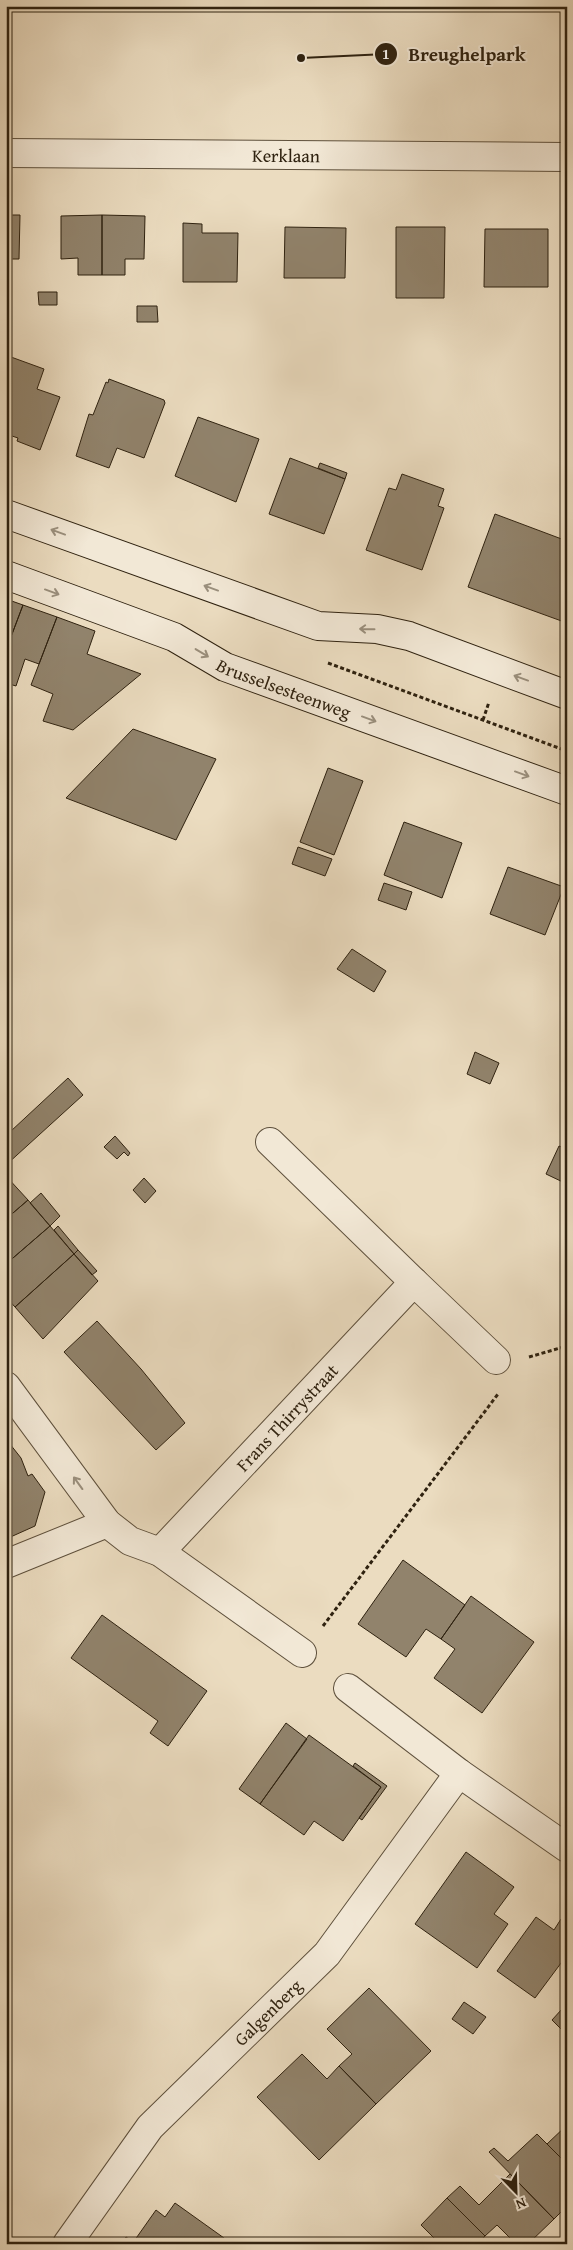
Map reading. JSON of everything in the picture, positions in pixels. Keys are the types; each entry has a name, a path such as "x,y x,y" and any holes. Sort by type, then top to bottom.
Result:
{"street":[{"name":"Kerklaan","path":"6,153 567,157"},
{"path":"6,514 318,626 377,629 409,636 567,695"},
{"name":"Brusselsesteenweg","path":"6,575 174,637 225,667 567,791"},
{"path":"270,1142 496,1360"},
{"name":"Frans Thirrystraat","path":"160,1552 414,1282"},
{"path":"6,1386 107,1522 130,1541 160,1552 302,1653"},
{"path":"6,1564 107,1522"},
{"path":"348,1688 459,1772 567,1848"},
{"name":"Galgenberg","path":"67,2244 150,2127 327,1954 459,1772"}],"path":[{"path":"480,727 500,670"},
{"path":"525,1358 567,1346"},
{"path":"302,1653 502,1389"}],"building":[{"path":"6,215 20,215 19,259 6,259"},
{"path":"102,215 102,275 78,275 78,258 61,259 61,216"},
{"path":"102,215 145,216 144,259 125,259 125,275 102,275"},
{"path":"183,223 202,224 202,233 238,233 237,282 183,282"},
{"path":"285,227 346,228 345,278 284,278"},
{"path":"396,227 445,227 444,298 396,298"},
{"path":"485,229 548,229 548,287 484,287"},
{"path":"38,292 57,292 57,305 39,305"},
{"path":"137,306 157,306 158,322 137,322"},
{"path":"11,357 44,369 37,389 60,397 40,450 17,441 18,438 6,434 6,370"},
{"path":"109,379 164,400 165,403 144,458 117,448 109,468 76,456 89,414 93,415 106,382 108,383"},
{"path":"198,417 259,439 236,502 175,476"},
{"path":"290,458 345,479 324,534 269,514"},
{"path":"320,463 347,473 345,479 318,468"},
{"path":"402,474 444,489 438,506 444,508 422,570 366,550 389,488 396,490"},
{"path":"495,514 567,541 567,623 468,587"},
{"path":"6,599 23,605 6,650"},
{"path":"23,605 57,617 39,664 25,659 16,686 6,683 6,650"},
{"path":"57,617 95,631 87,654 141,674 73,730 43,721 53,694 31,685"},
{"path":"133,729 216,759 176,840 66,798"},
{"path":"328,768 363,781 334,855 300,842"},
{"path":"404,822 462,843 442,898 384,875"},
{"path":"298,847 332,859 325,876 292,864"},
{"path":"508,867 564,887 545,935 490,914"},
{"path":"384,883 412,892 406,910 378,900"},
{"path":"352,949 386,971 374,992 337,969"},
{"path":"475,1052 499,1063 490,1084 467,1074"},
{"path":"68,1078 83,1095 6,1165 6,1127 11,1131"},
{"path":"115,1136 130,1153 128,1156 124,1152 117,1159 104,1147"},
{"path":"559,1146 567,1149 567,1184 546,1174"},
{"path":"6,1176 28,1200 6,1219"},
{"path":"144,1178 156,1191 145,1203 133,1190"},
{"path":"41,1193 60,1216 50,1226 30,1203"},
{"path":"28,1200 50,1226 6,1264 6,1219"},
{"path":"50,1226 74,1254 15,1307 6,1297 6,1264"},
{"path":"58,1226 78,1250 74,1254 54,1230"},
{"path":"78,1250 97,1271 92,1275 74,1254"},
{"path":"74,1254 98,1281 43,1339 15,1307"},
{"path":"97,1321 141,1369 185,1423 156,1450 64,1352"},
{"path":"6,1439 21,1458 28,1476 32,1474 45,1492 35,1526 6,1539"},
{"path":"403,1560 465,1605 441,1639 426,1629 406,1657 358,1624"},
{"path":"471,1596 534,1642 482,1713 434,1678 455,1649 441,1639"},
{"path":"102,1615 207,1691 168,1746 150,1733 158,1721 71,1658"},
{"path":"286,1723 307,1739 260,1804 239,1789"},
{"path":"309,1735 381,1787 343,1841 314,1821 304,1835 260,1804"},
{"path":"355,1763 387,1786 362,1820 359,1818 381,1787 353,1766"},
{"path":"466,1852 514,1887 494,1914 508,1924 477,1968 415,1924"},
{"path":"536,1917 554,1930 561,1919 567,1924 567,1955 535,1998 497,1971"},
{"path":"369,1988 431,2051 376,2104 339,2066 352,2054 327,2029"},
{"path":"464,2002 486,2017 473,2034 452,2019"},
{"path":"562,2009 567,2013 567,2035 552,2020"},
{"path":"302,2054 327,2079 339,2066 376,2104 319,2160 257,2097"},
{"path":"567,2125 567,2164 547,2144"},
{"path":"537,2134 567,2164 567,2206 554,2219 489,2152 494,2148 508,2161"},
{"path":"510,2174 554,2219 528,2244 516,2244 497,2225 485,2236 447,2198 460,2186 479,2205"},
{"path":"447,2198 485,2236 478,2244 428,2244 434,2238 421,2225"},
{"path":"175,2203 224,2238 220,2244 132,2244 156,2210 165,2217"},
{"path":"126,2237 133,2242 132,2244 121,2244"}],"place":[{"name":"Breughelpark","path":"301,58"}]}
